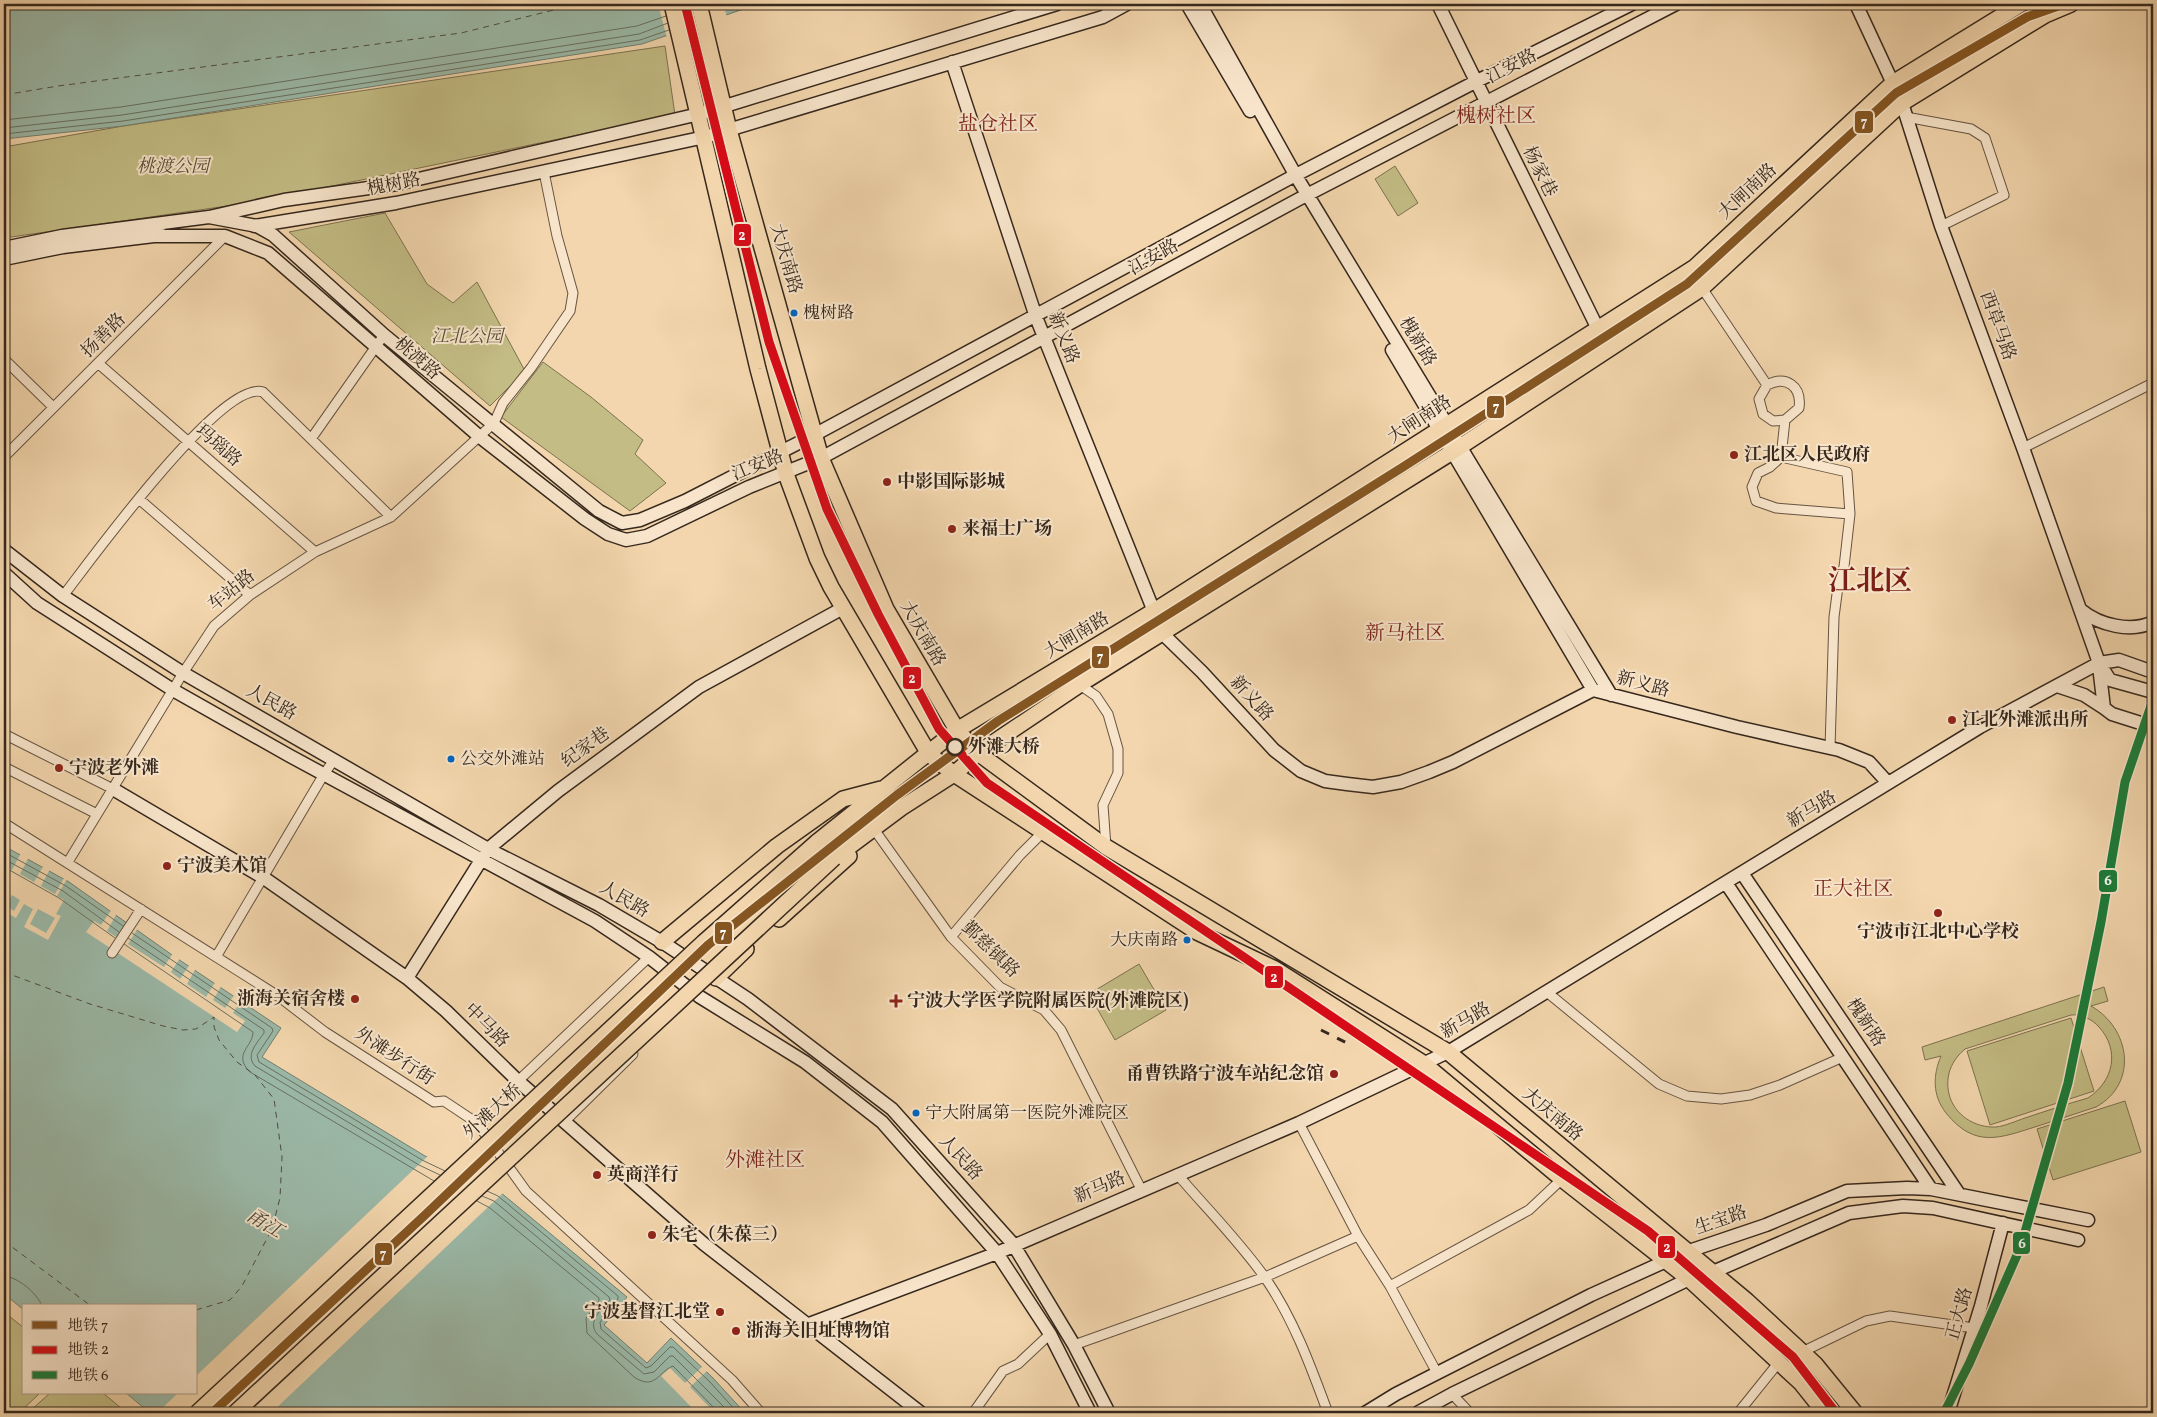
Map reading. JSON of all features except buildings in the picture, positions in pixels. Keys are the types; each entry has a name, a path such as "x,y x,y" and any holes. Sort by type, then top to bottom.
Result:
{"main road":[{"path":"672,4 700,114 758,369 786,474 817,558 843,608 929,754 954,774 1198,932 1275,969 1423,1063 1562,1179 1689,1279 1801,1383 1825,1413"},
{"name":"大庆南路","path":"699,4 729,130 821,458 886,609 957,730 978,753 1106,847 1448,1052 1686,1252 1713,1272 1815,1364 1855,1413"},
{"name":"大闸南路","path":"817,842 887,788 957,730 1154,612 1695,267 1893,83 2021,4"},
{"path":"235,1413 834,858 901,808 954,774 978,753 1080,685 1456,449 1702,288 1904,110 2045,15 2071,4"},
{"path":"662,942 777,846 843,800 887,788"},
{"path":"716,978 901,808"},
{"name":"外滩大桥","path":"197,1413 704,942 817,842"}],"street":[{"name":"槐树路","path":"4,248 62,236 209,217 284,200 397,184 700,114 1057,4"},
{"name":"槐树路","path":"4,259 62,248 257,226 396,203 705,137 1103,17 1128,4"},
{"name":"槐新路","path":"1187,4 1443,428 1611,695"},
{"name":"槐新路","path":"1200,4 1293,177"},
{"name":"杨家巷","path":"1438,4 1484,101 1598,329"},
{"name":"江安路","path":"646,536 749,487 786,474 821,458 1304,196 1484,101 1676,4"},
{"name":"西草马路","path":"1856,4 1904,110 1941,226 2023,448 2099,663"},
{"name":"江安路","path":"640,520 685,501 814,435 1293,177 1623,6"},
{"name":"新义路","path":"952,62 1036,317 1163,634 1202,672 1274,750 1301,771 1325,781 1373,787 1401,782 1453,762 1593,690 1737,728 1830,748 1869,762 1888,783"},
{"path":"1904,110 1971,129 1985,138 2004,195 1941,226"},
{"name":"车站路","path":"68,862 214,626 250,595 315,552 391,517 494,423 503,403 570,311 573,292 557,236 544,172"},
{"name":"桃渡路","path":"209,217 257,226 279,240 384,335 494,423 599,511 622,523 640,520"},
{"name":"桃渡路","path":"155,236 225,236 268,253 480,437 585,519 608,534 626,540 646,536"},
{"name":"扬善路","path":"4,457 225,236"},
{"path":"1702,288 1767,385"},
{"path":"311,438 384,335"},
{"path":"4,359 53,407"},
{"name":"玛瑙路","path":"99,364 315,552"},
{"path":"1782,380 1790,383 1797,389 1800,400 1799,408 1785,420 1773,421 1763,414 1759,398 1767,385 1782,380"},
{"path":"2023,448 2153,384"},
{"path":"63,596 187,441 231,402 253,390 263,392 391,517"},
{"path":"1785,420 1780,457 1770,467 1758,473 1752,487 1756,501 1776,508 1850,514"},
{"name":"槐新路","path":"1456,449 1593,690"},
{"path":"1780,457 1847,472 1850,514 1844,567 1839,579 1834,617 1830,748"},
{"path":"139,499 250,595"},
{"name":"人民路","path":"4,550 63,596 183,674 488,848 599,905 662,942 748,999 892,1109 1013,1244 1074,1345 1110,1413"},
{"name":"人民路","path":"4,573 37,603 173,690 595,921 649,957 695,993 806,1062 882,1122 997,1253 1050,1334 1090,1413"},
{"name":"纪家巷","path":"408,978 488,848 558,791 700,687 843,608"},
{"path":"2081,610 2094,620 2115,625 2137,627 2153,622"},
{"path":"2099,663 2119,660 2153,672"},
{"path":"2099,663 2110,680 2153,692"},
{"path":"2099,663 2104,708"},
{"name":"新马路","path":"809,1324 997,1253 1013,1244 1299,1123 1448,1052 1548,993 1980,727 2099,663"},
{"path":"1080,685 1096,696 1108,714 1118,749 1118,773 1103,805 1106,847"},
{"path":"2057,686 2084,695 2112,714 2153,727"},
{"path":"4,734 113,789"},
{"path":"216,957 334,760"},
{"path":"4,767 97,814"},
{"name":"中马路","path":"113,789 264,878 408,978 446,1011 518,1081 704,1244 809,1324 859,1367 921,1413"},
{"name":"外滩步行街","path":"4,823 278,996 325,1032 434,1102 444,1101 470,1116 494,1144 526,1191 732,1380 761,1413"},
{"name":"鄞慈镇路","path":"876,832 952,937 1000,987 1044,1010 1061,1030 1141,1189"},
{"path":"952,937 1020,856 1043,832"},
{"name":"槐新路","path":"1742,873 1959,1194"},
{"path":"1726,883 1931,1189"},
{"path":"112,953 141,909"},
{"path":"518,1081 649,957"},
{"path":"564,1122 695,993"},
{"path":"1548,993 1659,1084 1687,1096 1721,1099 1750,1095 1780,1085 1842,1057"},
{"path":"1299,1123 1358,1236 1390,1286 1437,1374"},
{"path":"1177,1174 1265,1278 1287,1313 1312,1369 1328,1413"},
{"path":"1390,1286 1529,1210 1562,1179"},
{"name":"生宝路","path":"1365,1413 1591,1295 1664,1260 1766,1225 1847,1191 1907,1188 1931,1189 2088,1220"},
{"path":"1417,1413 1452,1394 1689,1279 1713,1272 1849,1213 1903,1206 1933,1208 2078,1240"},
{"name":"正大路","path":"1948,1413 1974,1328 2002,1223"},
{"path":"1074,1345 1265,1278 1358,1236"},
{"path":"1802,1352 1866,1321 1890,1316 1974,1328"},
{"path":"973,1413 1003,1371 1018,1364 1050,1334"},
{"path":"1738,1413 1779,1362"},
{"path":"1452,1394 1470,1413"}],"green space":[{"name":"桃渡公园","path":"665,46 675,115 255,202 4,238 4,147 123,126"},
{"path":"1395,166 1418,203 1398,216 1375,179"},
{"name":"江北公园","path":"385,213 427,284 453,303 477,282 525,371 490,406 289,232"},
{"path":"543,362 591,397 643,440 635,454 666,483 630,511 501,417"},
{"path":"1139,964 1166,1010 1115,1040 1089,994"},
{"path":"2104,987 2108,1001 2091,1006 2104,1016 2114,1028 2121,1041 2124,1070 2119,1084 2110,1097 2096,1107 2012,1134 1989,1138 1967,1132 1946,1113 1938,1099 1935,1085 1936,1070 1941,1056 1925,1060 1922,1047","holes":["2071,1015 2079,1015 2093,1022 2106,1036 2110,1045 2111,1065 2104,1083 2097,1091 2088,1098 1996,1127 1973,1123 1961,1114 1949,1094 1948,1081 1950,1069 1965,1049"]},
{"path":"2071,1018 2094,1091 1990,1125 1967,1051"},
{"path":"2125,1101 2141,1152 2053,1180 2037,1129"},
{"path":"4,1312 22,1326 22,1394 39,1394 19,1413 4,1413"},
{"path":"49,1394 104,1394 127,1413 32,1413 30,1411"}],"water":[{"path":"4,4 758,4 642,44 123,126 4,139"},
{"name":"甬江","path":"4,846 69,882 175,957 281,1028 262,1057 425,1156 500,1192 627,1297 604,1325 647,1363 671,1338 713,1378 745,1413 150,1413 127,1394 198,1394 198,1304 22,1304 22,1308 4,1294"}],"pier":[{"path":"658,4 723,4 727,17 667,38"},
{"path":"21,853 29,857 20,874 34,882 44,865 50,869 41,886 55,894 64,878 67,879 57,896 64,900 56,914 61,916 48,940 24,927 33,909 24,904 16,918 4,911 4,899 7,893 4,891 4,866 12,870","holes":["12,895 20,900 14,911 6,906","38,909 55,918 46,933 30,924"]},
{"path":"112,909 117,913 107,931 118,938 129,922 138,928 128,944 164,967 173,953 180,958 171,972 180,979 190,964 196,968 187,984 206,997 216,981 222,985 213,1000 225,1008 235,994 242,999 233,1013 245,1021 237,1032 86,932 94,921 101,925"},
{"path":"429,1155 504,1192 271,1413 157,1413 177,1394 198,1394 198,1374"},
{"path":"703,1366 708,1370 690,1387 715,1413 697,1413 661,1376 670,1368 685,1383"}],"ferry route":[{"path":"4,95 58,86 461,33 578,4"},
{"path":"4,972 90,1004 163,1026 183,1030 196,1029 214,1017"},
{"path":"198,1309 230,1300 242,1286 272,1229 280,1198 282,1157 274,1099 255,1075 237,1062 219,1040 214,1027 214,1017"},
{"path":"4,1241 88,1304"}],"railway":[{"path":"1321,1030 1347,1043"}],"metro line":[{"name":"2","path":"685,4 769,342 827,509 878,614 939,729 987,783 1648,1231 1793,1357 1836,1413"},
{"name":"7","path":"212,1413 425,1215 708,945 897,795 998,721 1403,467 1687,284 1896,93 2027,17 2064,4"},
{"name":"6","path":"1944,1413 1969,1364 2021,1246 2068,1083 2101,922 2125,782 2153,700"}],"place":[{"name":"槐树路","path":"794,313"},
{"name":"江北区人民政府","path":"1734,455"},
{"name":"中影国际影城","path":"887,482"},
{"name":"来福士广场","path":"952,529"},
{"name":"江北外滩派出所","path":"1952,720"},
{"name":"外滩大桥","path":"955,747"},
{"name":"公交外滩站","path":"451,759"},
{"name":"宁波老外滩","path":"59,768"},
{"name":"宁波美术馆","path":"167,866"},
{"name":"宁波市江北中心学校","path":"1938,913"},
{"name":"大庆南路","path":"1187,940"},
{"name":"浙海关宿舍楼","path":"355,999"},
{"name":"宁波大学医学院附属医院(外滩院区)","path":"896,1001"},
{"name":"甬曹铁路宁波车站纪念馆","path":"1334,1074"},
{"name":"宁大附属第一医院外滩院区","path":"916,1113"},
{"name":"英商洋行","path":"597,1175"},
{"name":"朱宅（朱葆三）","path":"652,1235"},
{"name":"宁波基督江北堂","path":"720,1312"},
{"name":"浙海关旧址博物馆","path":"736,1331"}],"district":[{"name":"槐树社区","path":"1496,117"},
{"name":"盐仓社区","path":"998,125"},
{"name":"江北区","path":"1870,582"},
{"name":"新马社区","path":"1405,634"},
{"name":"正大社区","path":"1853,890"},
{"name":"外滩社区","path":"765,1161"}]}
